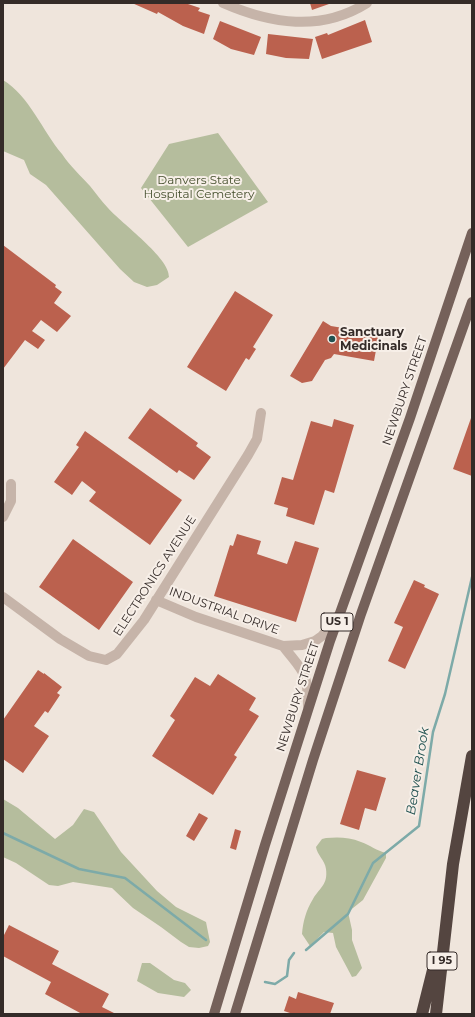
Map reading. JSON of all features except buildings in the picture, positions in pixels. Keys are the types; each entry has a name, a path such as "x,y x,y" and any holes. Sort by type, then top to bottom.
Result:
{"highway":[{"name":"I 95","path":"436,1014 458,833 472,756"},
{"path":"422,1014 448,908"}],"main road":[{"name":"NEWBURY STREET","path":"214,1014 308,708 410,418 472,233"},
{"name":"US 1","path":"235,1014 313,760 361,614 472,302"}],"street":[{"path":"223,3 274,20 305,23 333,18 367,3"},
{"name":"ELECTRONICS AVENUE","path":"3,597 60,639 88,656 106,660 117,654 126,645 156,600 248,455 257,439 261,413"},
{"path":"3,517 11,502 12,484"},
{"name":"INDUSTRIAL DRIVE","path":"156,600 196,617 283,646 302,645 318,638 340,614"},
{"name":"INDUSTRIAL DRIVE","path":"283,646 302,669 307,680 308,708"}],"green space":[{"path":"3,80 21,95 55,145 105,205 162,260 169,277 157,285 147,287 134,282 120,269 46,185 30,174 24,160 3,151"},
{"name":"Danvers State Hospital Cemetery","path":"218,133 268,202 188,247 141,188 169,144"},
{"path":"3,799 18,808 55,839 73,825 84,809 94,812 121,852 157,891 176,907 206,922 210,942 208,946 199,948 189,947 133,908 112,888 73,882 58,886 49,885 16,863 3,857"},
{"path":"322,839 352,839 386,853 386,858 363,900 348,912 352,930 352,940 362,968 356,976 352,977 336,947 333,933 324,932 310,946 302,934 308,907 323,886 326,879 326,869 316,847"},
{"path":"142,963 150,963 174,980 185,983 191,990 184,997 158,993 137,981"}],"waterway":[{"name":"Beaver Brook","path":"306,950 348,914 373,863 419,826 433,732 445,694 472,577"},
{"name":"Beaver Brook","path":"3,833 79,869 125,878 206,940"},
{"name":"Beaver Brook","path":"265,982 275,984 287,976 289,960 294,953"}],"place":[{"name":"Sanctuary Medicinals","path":"332,339"}]}
